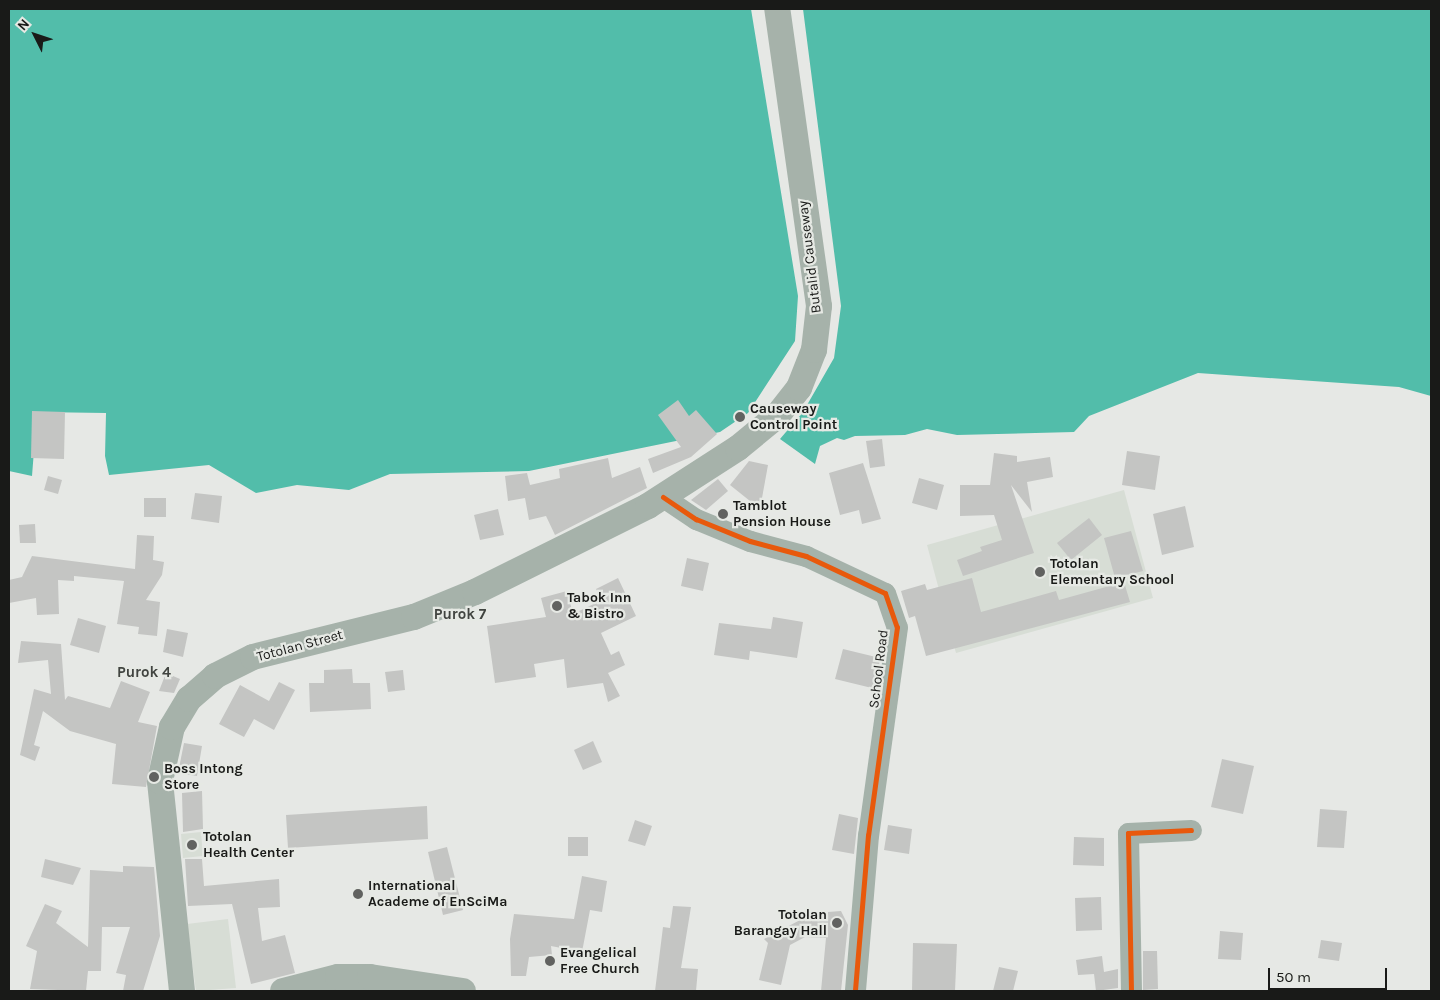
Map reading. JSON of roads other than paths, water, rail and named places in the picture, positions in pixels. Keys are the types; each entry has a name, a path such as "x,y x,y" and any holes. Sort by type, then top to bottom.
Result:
{"main road":[{"name":"Butalid Causeway","path":"663,497 738,448 777,416 799,388 814,350 819,306 777,9"},
{"name":"Totolan Street","path":"182,991 160,781 172,727 189,699 215,676 253,657 414,616 475,592 663,497"},
{"path":"283,991 338,977 370,977 463,991"}],"street":[{"name":"School Road","path":"663,497 696,520 750,541 806,556 885,592 897,627 868,835 855,991"},
{"path":"1131,991 1128,833 1191,830"}],"place":[{"name":"Causeway Control Point","path":"740,417"},
{"name":"Tamblot Pension House","path":"723,514"},
{"name":"Totolan Elementary School","path":"1040,572"},
{"name":"Tabok Inn & Bistro","path":"557,606"},
{"name":"Boss Intong Store","path":"154,777"},
{"name":"Totolan Health Center","path":"192,845"},
{"name":"International Academe of EnSciMa","path":"358,894"},
{"name":"Totolan Barangay Hall","path":"837,923"},
{"name":"Evangelical Free Church","path":"550,961"}],"district":[{"name":"Purok 7","path":"460,615"},
{"name":"Purok 4","path":"144,673"}]}
